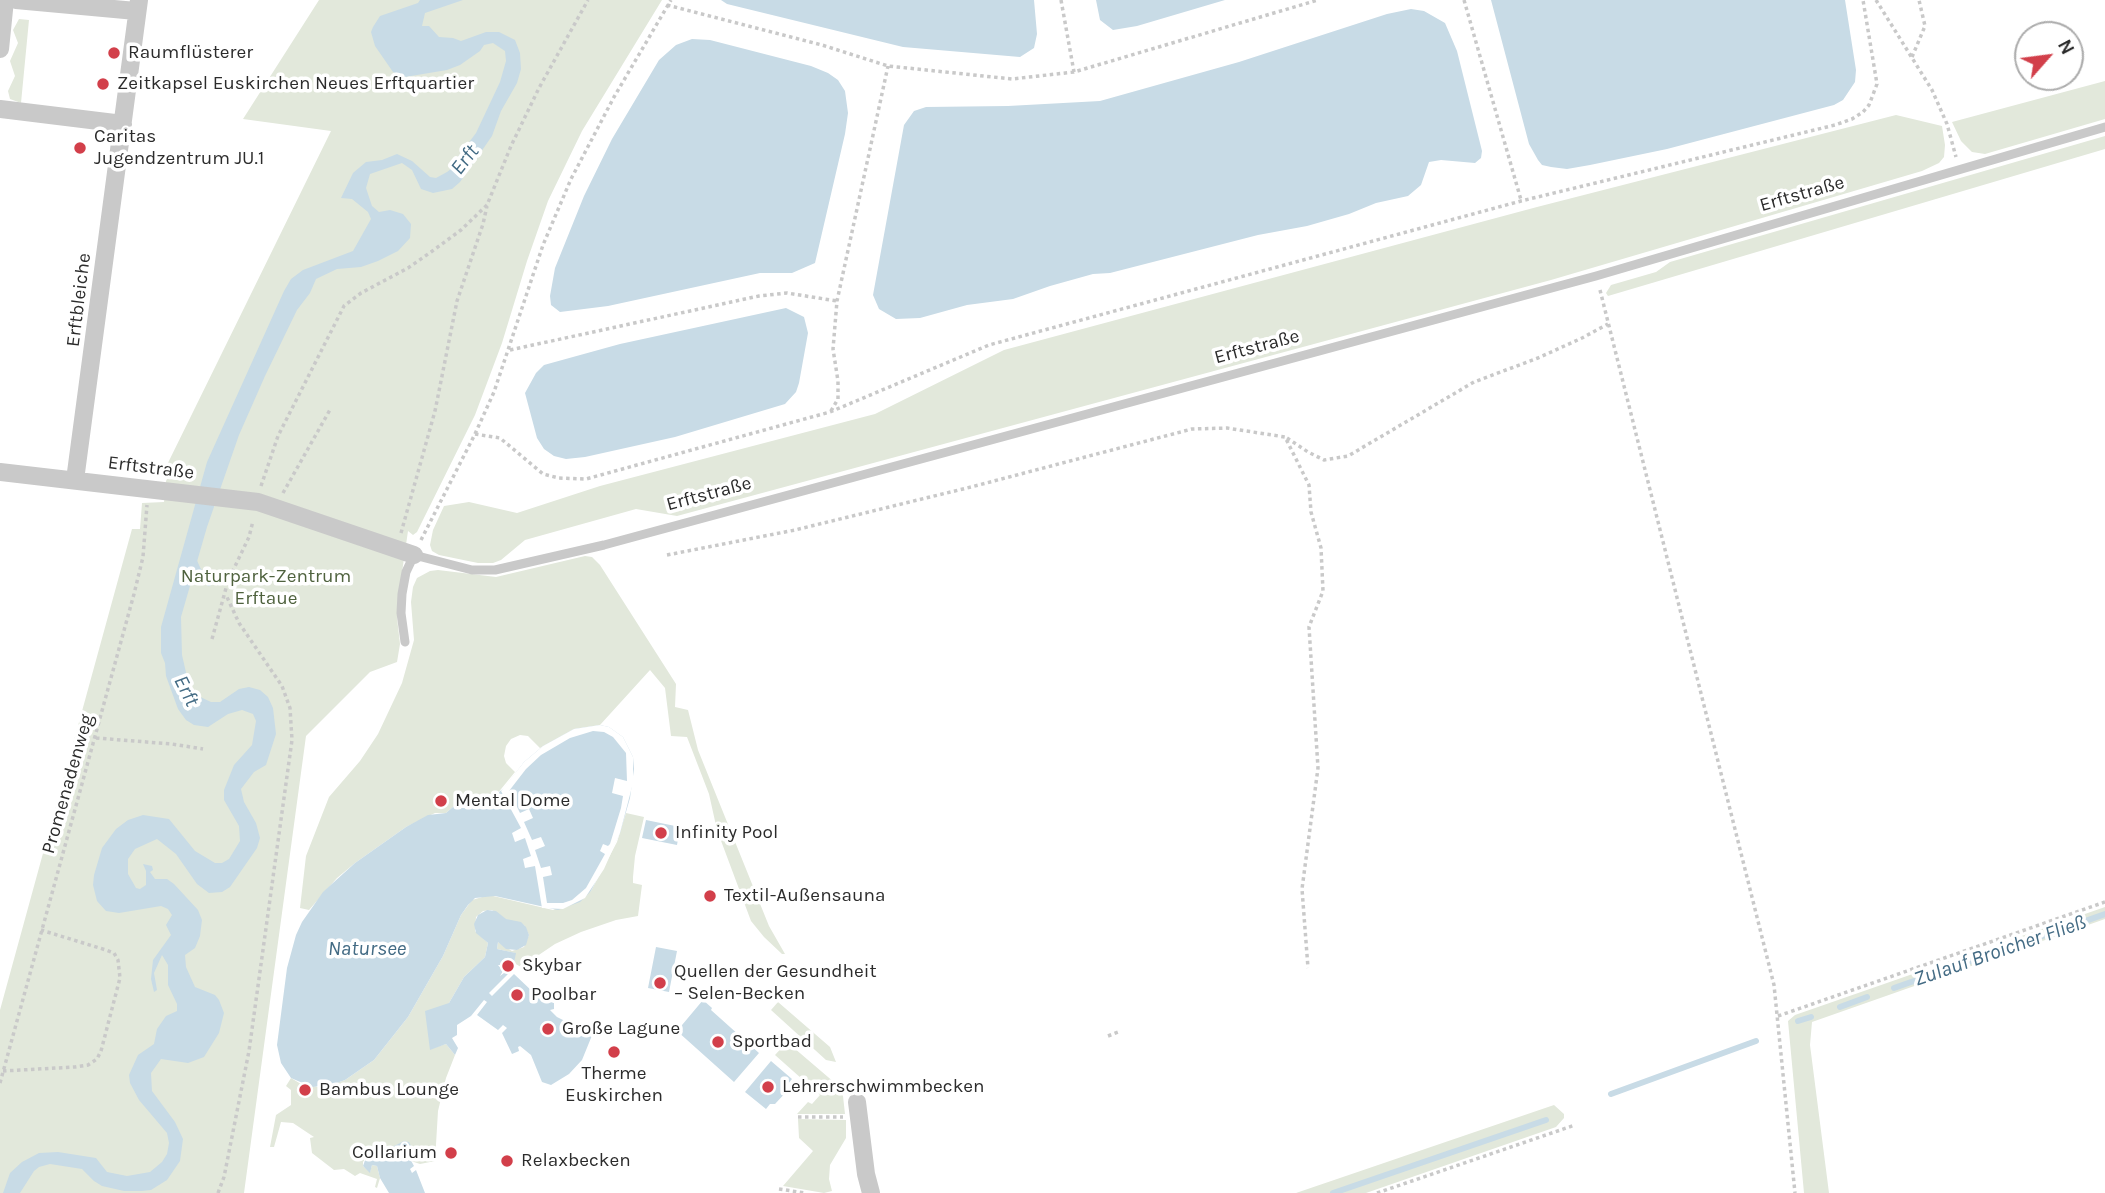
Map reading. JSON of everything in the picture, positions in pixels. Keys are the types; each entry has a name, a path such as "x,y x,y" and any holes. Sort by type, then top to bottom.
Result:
{"street":[{"path":"0,49 5,0"},
{"path":"16,0 138,6"},
{"name":"Erftbleiche","path":"75,480 138,6"},
{"path":"0,109 123,124"},
{"name":"Erftstraße","path":"0,472 253,501 406,552"},
{"path":"858,1110 870,1193"}],"lane":[{"name":"Erftstraße","path":"406,552 472,570 495,570 524,564 1596,276 2105,127"},
{"path":"405,642 401,613 406,552"}],"path":[{"path":"406,552 457,301 487,205 539,88 588,0"},
{"path":"406,552 475,434 494,392 543,245 570,179 671,0"},
{"path":"1061,0 1074,72"},
{"path":"667,5 822,45 888,66 1012,79 1074,72 1318,0"},
{"path":"1464,0 1521,201"},
{"path":"475,434 500,438 543,474 559,478 586,478 830,412 989,345 1521,201 1852,119 1869,105 1877,84 1863,0"},
{"path":"1876,0 1932,90 1947,124 1956,152 1958,170"},
{"path":"1912,57 1924,26 1919,0"},
{"path":"830,412 838,399 833,349 837,301 888,66"},
{"path":"212,639 228,581 250,537 253,501 278,436 344,306 361,293 408,268 461,230 487,205"},
{"path":"1596,276 1774,985 1795,1193"},
{"path":"509,350 760,296 787,293 837,301"},
{"path":"667,555 796,530 1192,429 1227,428 1285,436 1324,460 1348,456 1474,382 1538,358 1608,323"},
{"path":"276,508 331,408"},
{"path":"1285,436 1309,485 1311,512 1321,548 1323,591 1309,627 1318,768 1303,889 1308,968"},
{"name":"Promenadenweg","path":"0,1083 96,737 143,557 157,490"},
{"path":"218,1193 224,1177 249,1051 292,740 290,708 282,685 239,622 225,593"},
{"path":"96,737 134,739 203,749"},
{"path":"1779,1016 2105,902"},
{"path":"4,1071 88,1065 97,1059 101,1051 120,978 118,960 114,953 41,930"},
{"path":"1108,1036 1121,1031"},
{"path":"798,1117 858,1110"},
{"path":"1377,1193 1574,1125"},
{"path":"1466,1162 1469,1170"},
{"path":"779,1189 805,1193"}],"green space":[{"name":"Naturpark-Zentrum Erftaue","path":"319,0 662,0 582,131 548,201 502,343 475,415 417,532 413,535 408,531 399,593 397,618 400,644 397,662 370,672 306,736 244,1193 0,1193 0,1010 132,529 140,529 142,503 164,502 166,481 170,473 164,471 331,131 243,119"},
{"path":"19,19 29,20 21,103 10,99 8,91 15,76 10,61 18,43 13,30"},
{"path":"2105,81 2105,119 1985,154 1972,152 1961,141 1952,122 2068,91 2084,91 2084,87"},
{"path":"1896,115 1942,126 1945,145 1944,157 1939,163 1922,171 1551,280 677,516 636,509 525,540 501,560 493,563 478,563 439,555 432,551 430,545 433,530 444,506 469,502 517,513 600,486 875,414 1004,350 1537,207"},
{"path":"2105,136 2105,149 1608,296 1606,293 1611,285 1656,272 1670,262"},
{"path":"585,556 592,557 600,565 676,684 675,707 688,710 698,750 769,926 785,954 764,937 751,921 717,830 709,794 687,737 671,736 665,688 650,670 600,725 574,729 540,748 528,736 520,735 511,739 504,756 506,763 515,772 497,794 485,800 454,806 446,813 435,813 406,827 337,878 309,910 300,908 306,856 329,797 360,761 378,734 402,683 414,640 411,602 417,578 438,570 496,577"},
{"path":"626,813 644,817 633,877 633,883 642,885 638,916 581,932 555,944 521,967 514,963 515,953 497,949 498,942 512,951 524,947 529,935 524,925 505,919 492,910 483,911 476,917 475,931 488,943 485,957 464,977 449,1003 430,1049 446,1044 455,1055 438,1111 435,1161 420,1164 411,1161 405,1141 377,1151 366,1157 363,1166 370,1172 372,1165 377,1166 380,1178 377,1188 377,1179 360,1173 355,1176 344,1169 334,1170 312,1153 310,1138 314,1137 293,1123 281,1122 274,1147 270,1147 276,1115 291,1105 291,1090 286,1086 291,1078 301,1084 318,1087 331,1085 345,1080 374,1060 408,1017 443,956 461,915 472,900 489,895 553,910 591,891 617,842"},
{"path":"2105,907 2105,919 1812,1022 1810,1045 1829,1193 1804,1193 1788,1021 1795,1015"},
{"path":"778,1002 830,1047 836,1062 826,1060 771,1010"},
{"path":"787,1042 835,1083 843,1096 845,1114 797,1114 808,1102 812,1104 820,1095 775,1055"},
{"path":"1554,1105 1564,1114 1556,1127 1366,1193 1296,1193"},
{"path":"798,1119 846,1120 846,1138 830,1165 832,1191 824,1193 783,1186 813,1151 799,1138"}],"water":[{"name":"Erft","path":"420,0 463,0 425,13 422,26 429,26 439,37 461,41 486,32 499,32 515,40 520,53 521,69 492,136 460,182 452,189 433,193 421,189 412,170 402,163 370,174 366,188 372,206 379,212 390,210 403,214 411,224 410,238 398,251 378,261 361,267 337,269 316,279 310,293 297,310 239,435 207,527 181,617 182,655 188,681 194,694 211,702 220,702 239,689 249,687 260,690 268,697 273,708 276,734 266,765 254,772 241,789 260,838 257,848 230,887 222,892 209,893 197,884 176,854 157,839 135,849 128,859 128,874 136,888 140,889 146,885 143,864 152,866 153,870 150,872 155,879 167,879 174,884 198,910 202,920 200,936 195,948 185,955 186,967 195,987 215,995 224,1013 219,1033 204,1057 188,1063 161,1059 151,1073 152,1091 175,1122 183,1139 180,1161 167,1180 151,1190 124,1191 102,1186 82,1169 50,1164 34,1171 20,1193 3,1193 10,1173 22,1162 39,1153 58,1152 96,1158 107,1172 127,1176 150,1172 167,1154 167,1133 139,1100 129,1075 138,1055 154,1044 157,1029 166,1016 177,1011 177,1004 168,985 168,965 162,955 154,973 157,990 154,992 151,979 153,960 171,935 166,925 172,915 168,909 161,906 119,913 106,911 97,901 93,885 94,875 102,848 116,829 128,820 143,815 169,819 195,851 215,863 229,859 240,841 239,826 224,800 224,790 234,765 252,745 256,721 253,714 242,710 228,714 208,727 194,725 186,720 178,709 166,676 161,653 161,627 207,462 284,291 291,279 303,270 353,251 371,219 368,212 352,199 341,198 353,173 366,162 397,154 412,161 430,177 436,178 447,172 459,163 458,157 476,133 500,82 506,61 505,51 493,43 484,45 460,65 447,70 405,77 393,72 375,46 371,32 380,16"},
{"path":"721,0 1034,0 1037,34 1034,48 1020,57 903,47 727,4"},
{"path":"1096,0 1225,0 1137,26 1113,30 1100,20"},
{"path":"1491,0 1845,0 1856,70 1855,82 1843,100 1834,105 1667,149 1590,165 1567,169 1542,165 1529,144"},
{"path":"1411,9 1424,11 1445,23 1457,51 1482,151 1481,158 1475,163 1441,160 1429,162 1421,185 1408,196 1376,203 1307,226 1258,235 1110,273 1093,274 1013,299 967,305 920,318 896,319 879,309 873,295 904,125 914,111 926,107 1100,101"},
{"path":"692,39 710,40 811,66 838,80 845,91 848,113 845,134 815,263 792,273 760,273 608,306 560,312 551,305 555,268 584,196 612,139 659,60 676,45"},
{"path":"786,308 804,317 808,333 799,383 796,392 785,404 675,437 585,457 566,459 554,456 544,449 537,438 525,393 536,373 544,365 620,344"},
{"name":"Natursee","path":"600,725 609,727 623,737 633,757 634,769 630,798 620,833 591,891 580,902 558,910 495,896 475,898 461,915 443,956 408,1017 374,1060 345,1080 331,1085 312,1087 291,1078 281,1063 277,1045 287,968 302,922 323,892 355,863 406,827 428,815 446,813 454,806 494,796 504,788 524,762 543,746 574,729"},
{"name":"Infinity Pool","path":"646,820 680,827 677,845 642,838"},
{"path":"487,910 496,911 506,919 521,922 529,935 526,945 517,950 506,949 498,942 497,949 516,953 514,963 508,962 506,958 506,963 498,965 503,971 500,976 508,970 511,971 489,993 492,996 514,974 533,992 554,1003 554,1009 550,1010 557,1017 593,1033 582,1060 569,1074 551,1085 542,1082 531,1055 520,1046 519,1051 512,1054 502,1033 507,1028 503,1025 498,1030 477,1015 487,1002 484,1000 471,1016 457,1025 457,1035 452,1038 458,1048 455,1055 446,1044 430,1050 425,1011 449,1003 464,977 485,957 488,943 476,933 474,924 478,915"},
{"path":"656,947 677,951 669,992 648,988"},
{"name":"Sportbad","path":"703,1000 759,1053 734,1082 677,1031"},
{"name":"Lehrerschwimmbecken","path":"771,1061 792,1079 787,1085 788,1090 766,1109 745,1092"},
{"path":"404,1141 411,1146 408,1155 414,1166 410,1169 412,1173 416,1170 425,1193 389,1193 380,1178 377,1166 372,1165 370,1173 363,1166 369,1149 386,1150"}],"pier":[{"path":"600,725 609,727 623,737 633,757 633,783 620,833 604,869 585,898 563,909 542,908 535,866 525,868 523,859 531,856 525,838 515,842 512,833 521,828 501,791 524,762 543,746 574,729","holes":["593,731 604,732 613,737 626,753 627,781 615,778 612,793 623,796 610,844 603,844 600,851 605,854 586,888 572,900 547,903 543,877 552,875 550,866 541,868 535,850 545,846 541,837 532,840 524,822 533,818 529,809 520,813 509,791 541,755 570,738"]}],"waterway":[{"path":"193,559 209,583"},
{"name":"Zulauf Broicher Fließ","path":"1894,988 2105,914"},
{"name":"Zulauf Broicher Fließ","path":"1840,1007 1867,997"},
{"name":"Zulauf Broicher Fließ","path":"1798,1021 1811,1017"},
{"path":"1611,1094 1756,1041"},
{"path":"1333,1193 1546,1120"}],"place":[{"name":"Raumflüsterer","path":"114,53"},
{"name":"Zeitkapsel Euskirchen Neues Erftquartier","path":"103,84"},
{"name":"Caritas Jugendzentrum JU.1","path":"80,148"},
{"name":"Mental Dome","path":"441,801"},
{"name":"Infinity Pool","path":"661,833"},
{"name":"Textil-Außensauna","path":"710,896"},
{"name":"Skybar","path":"508,966"},
{"name":"Quellen der Gesundheit – Selen-Becken","path":"660,983"},
{"name":"Poolbar","path":"517,995"},
{"name":"Große Lagune","path":"548,1029"},
{"name":"Sportbad","path":"718,1042"},
{"name":"Therme Euskirchen","path":"614,1052"},
{"name":"Lehrerschwimmbecken","path":"768,1087"},
{"name":"Bambus Lounge","path":"305,1090"},
{"name":"Collarium","path":"451,1153"},
{"name":"Relaxbecken","path":"507,1161"}]}
